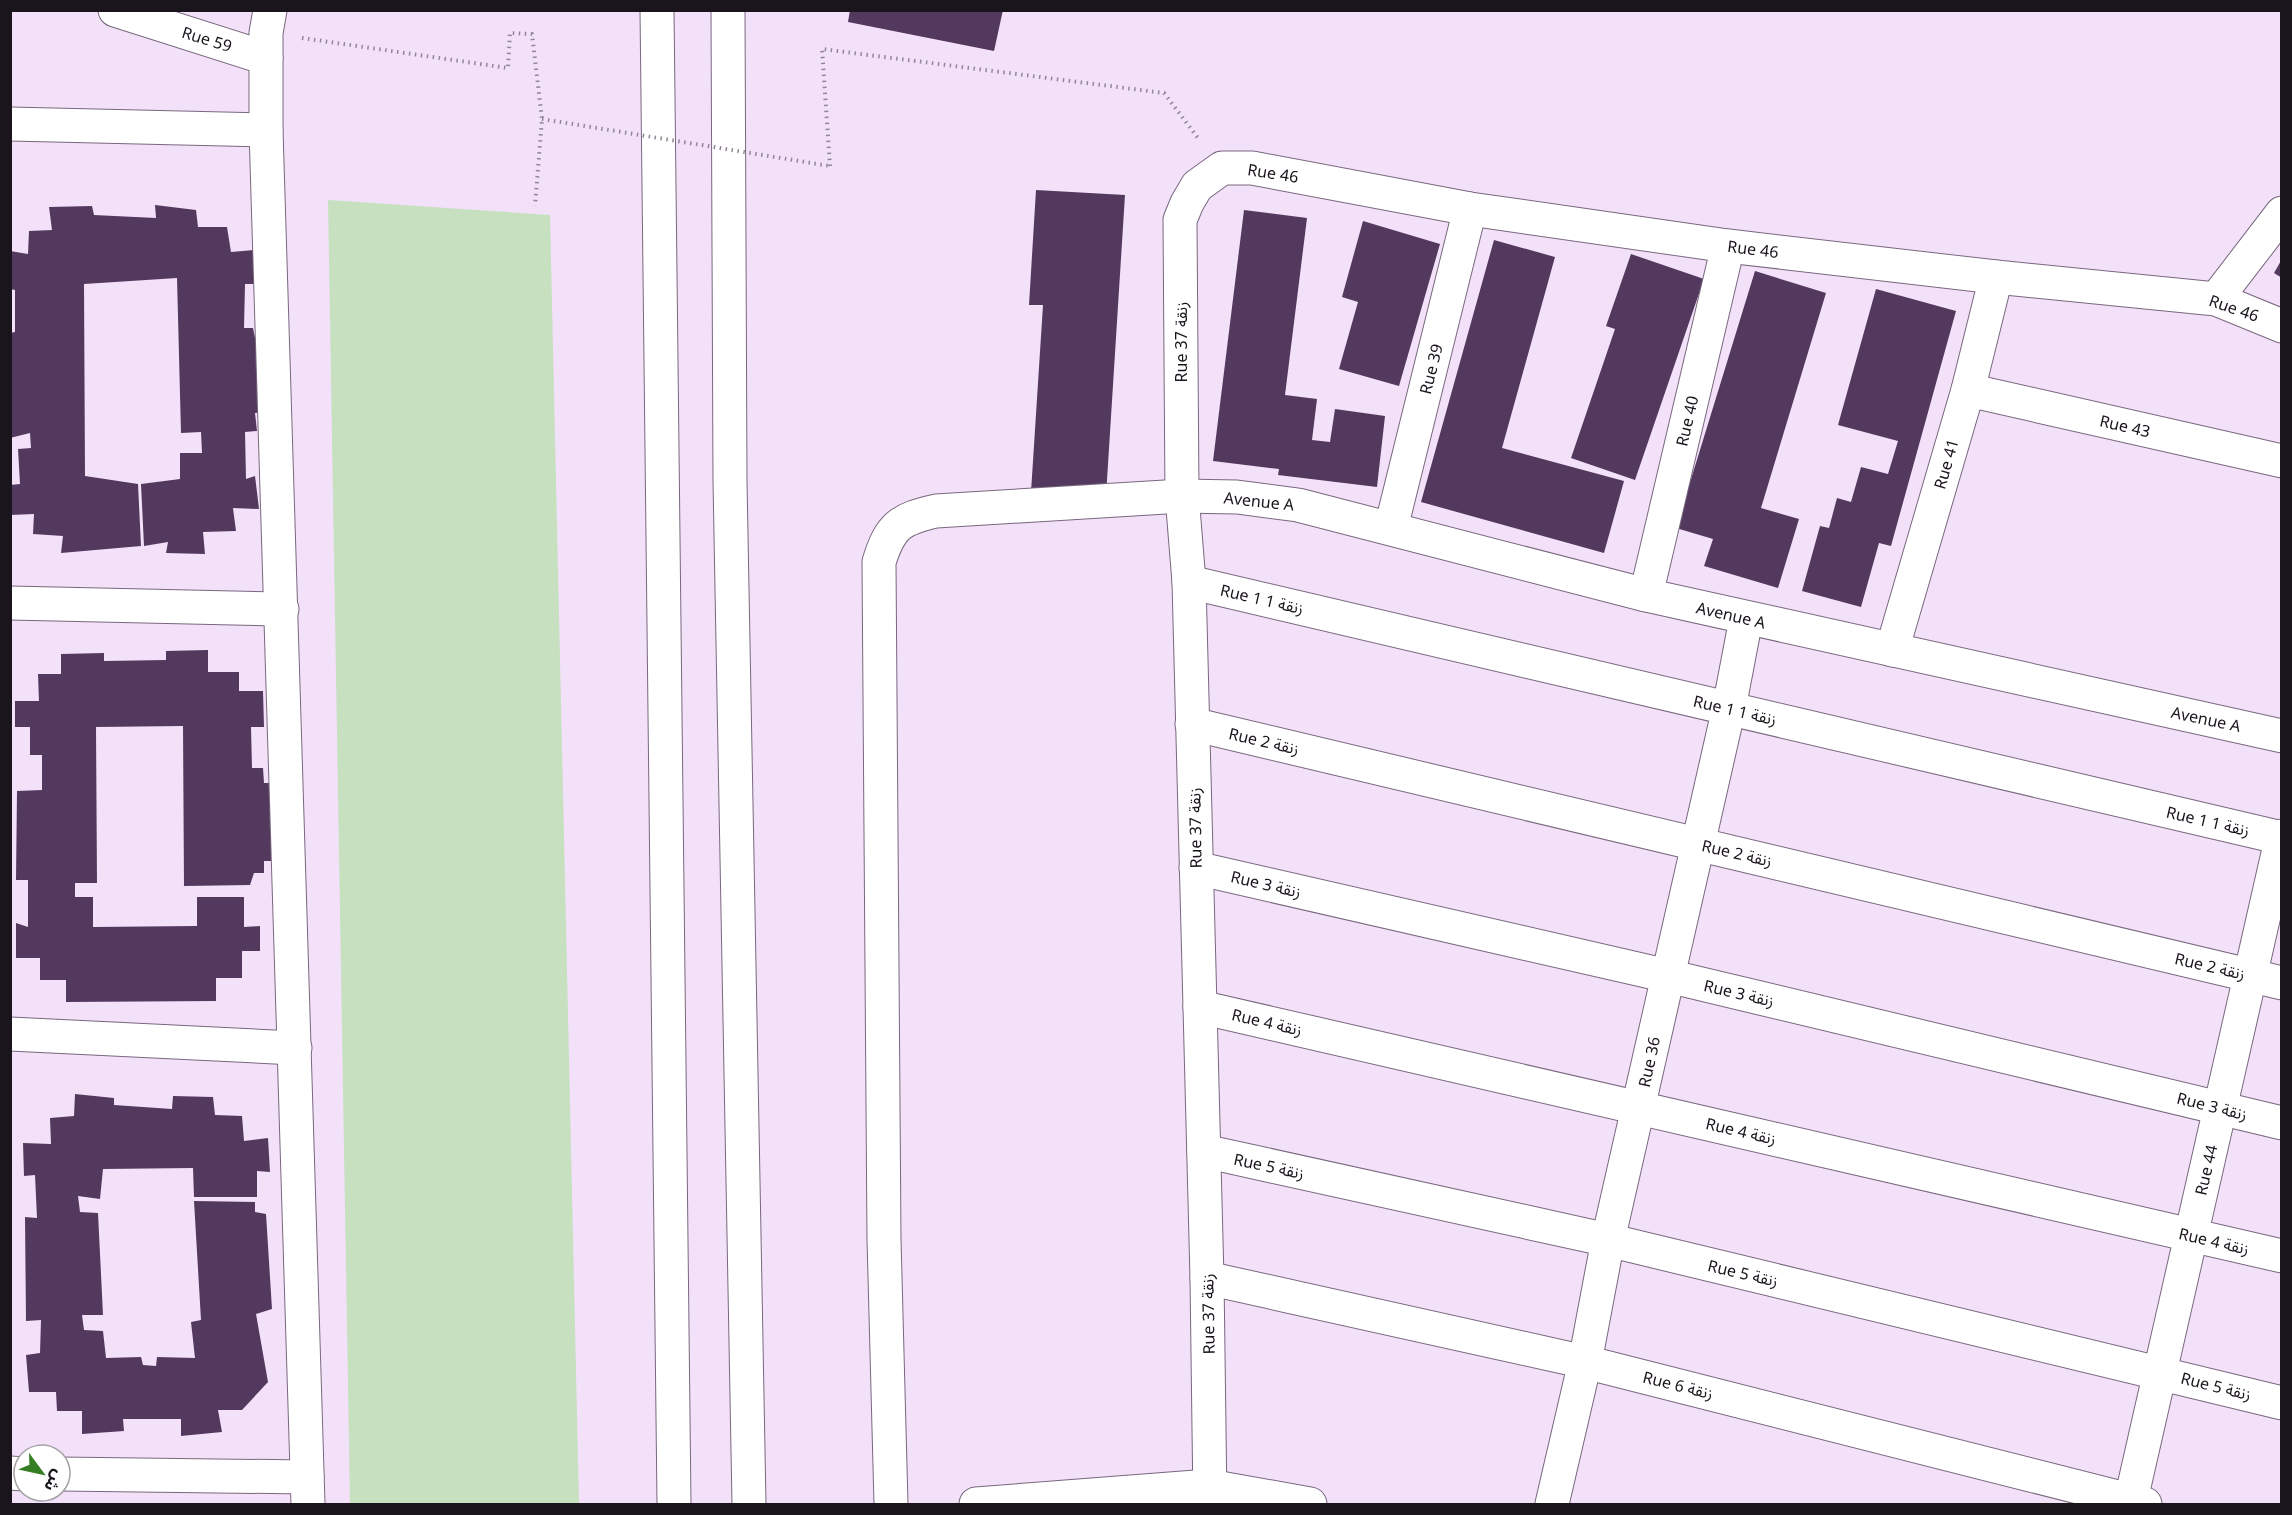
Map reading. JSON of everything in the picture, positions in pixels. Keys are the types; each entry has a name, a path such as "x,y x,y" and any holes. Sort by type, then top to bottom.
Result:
{"main road":[{"name":"Rue 59","path":"115,10 267,34"},
{"path":"657,10 674,1504"},
{"path":"728,10 730,481 749,1504"},
{"path":"72,1475 308,1491 266,130 267,34"},
{"path":"10,124 266,130"},
{"name":"Rue 46","path":"1222,168 1252,168 1470,209 1728,246 1996,278 2216,299 2282,326"},
{"name":"Rue 37 زنقة","path":"1210,1495 1208,1278 1189,582 1182,496 1180,220 1197,186 1222,168"},
{"name":"Rue 39","path":"1391,528 1470,209"},
{"path":"2216,299 2282,213"},
{"name":"Rue 40","path":"1647,595 1728,246"},
{"name":"Rue 41","path":"1892,650 1968,390 1996,278"},
{"name":"Rue 43","path":"1968,390 2282,461"},
{"name":"Avenue A","path":"891,1504 884,1239 879,562 885,542 897,525 913,516 936,512 1182,496 1237,497 1298,506 1746,619 2282,736"},
{"name":"Rue 1 زنقة 1","path":"1189,582 2281,837"},
{"path":"10,603 282,609"},
{"name":"Rue 36","path":"1552,1504 1585,1362 1608,1240 1729,708 1746,619"},
{"name":"Rue 2 زنقة","path":"1192,724 2282,984"},
{"name":"Rue 44","path":"2135,1503 2161,1372 2281,837"},
{"name":"Rue 3 زنقة","path":"1196,868 1668,976 2282,1123"},
{"name":"Rue 4 زنقة","path":"1200,1007 2282,1256"},
{"path":"10,1034 295,1048"},
{"name":"Rue 5 زنقة","path":"1204,1151 1608,1240 2282,1403"},
{"name":"Rue 6 زنقة","path":"1208,1278 1585,1362 2135,1503"},
{"path":"976,1504 1210,1495 1310,1504"}],"path":[{"path":"267,34 508,68 510,33 532,34 542,119 535,206"},
{"path":"542,119 830,166 822,49 1164,93 1222,168"}],"green space":[{"path":"328,200 550,215 579,1504 350,1504"}],"building":[{"path":"850,10 1003,10 994,51 848,22"},
{"path":"1036,190 1125,195 1106,496 1031,492 1043,305 1029,305"},
{"path":"155,205 196,210 198,227 227,227 231,252 254,250 258,284 245,284 244,328 253,328 256,343 263,346 264,412 255,413 257,431 245,432 246,479 255,476 259,509 233,508 236,531 203,532 205,554 166,553 168,542 144,546 141,484 180,479 180,453 202,453 201,432 181,433 177,278 84,284 85,476 138,484 141,546 61,553 63,536 33,534 34,514 10,515 10,485 20,484 18,449 31,448 30,433 10,438 10,333 15,332 15,290 10,289 10,251 28,254 29,231 52,230 49,207 92,206 94,215 156,218"},
{"path":"1244,210 1307,218 1285,395 1317,399 1312,440 1330,442 1335,409 1385,416 1377,487 1278,475 1279,469 1213,461"},
{"path":"1363,221 1440,244 1399,386 1339,369 1358,302 1342,297"},
{"path":"1494,240 1555,257 1502,448 1624,481 1604,553 1421,502"},
{"path":"1631,254 1704,279 1635,480 1571,458 1615,329 1606,326"},
{"path":"2282,259 2282,278 2274,273"},
{"path":"1755,271 1826,293 1761,508 1799,519 1778,588 1704,566 1713,539 1676,528"},
{"path":"1876,289 1956,311 1891,546 1879,543 1861,607 1802,591 1820,526 1829,528 1837,498 1851,502 1861,467 1888,474 1898,441 1838,425"},
{"path":"208,650 208,672 239,672 239,691 263,691 264,727 251,727 252,768 263,768 264,783 273,783 274,861 264,861 264,873 254,873 250,885 184,886 183,726 96,727 97,883 75,883 75,897 93,897 93,927 197,926 197,897 244,897 244,927 260,926 260,951 242,951 242,978 216,978 216,1001 66,1002 66,980 40,980 40,958 16,958 16,923 28,927 28,880 16,880 17,791 42,790 42,755 30,755 30,727 15,727 15,701 39,701 38,674 61,674 61,654 104,653 104,661 166,660 166,651"},
{"path":"75,1094 114,1098 114,1105 172,1109 173,1096 213,1097 215,1115 242,1116 244,1141 268,1138 270,1172 257,1171 257,1197 194,1197 193,1168 103,1169 100,1199 78,1196 80,1212 98,1213 103,1315 82,1315 84,1330 103,1331 106,1358 141,1357 143,1365 156,1366 157,1357 195,1358 191,1322 201,1320 194,1201 255,1202 255,1212 266,1214 272,1309 256,1314 268,1382 242,1410 218,1410 222,1432 181,1436 181,1419 123,1419 124,1431 82,1434 82,1411 57,1411 56,1392 29,1392 26,1355 40,1353 41,1320 26,1321 25,1217 37,1218 35,1175 24,1176 23,1143 51,1144 50,1118 74,1116"}]}
